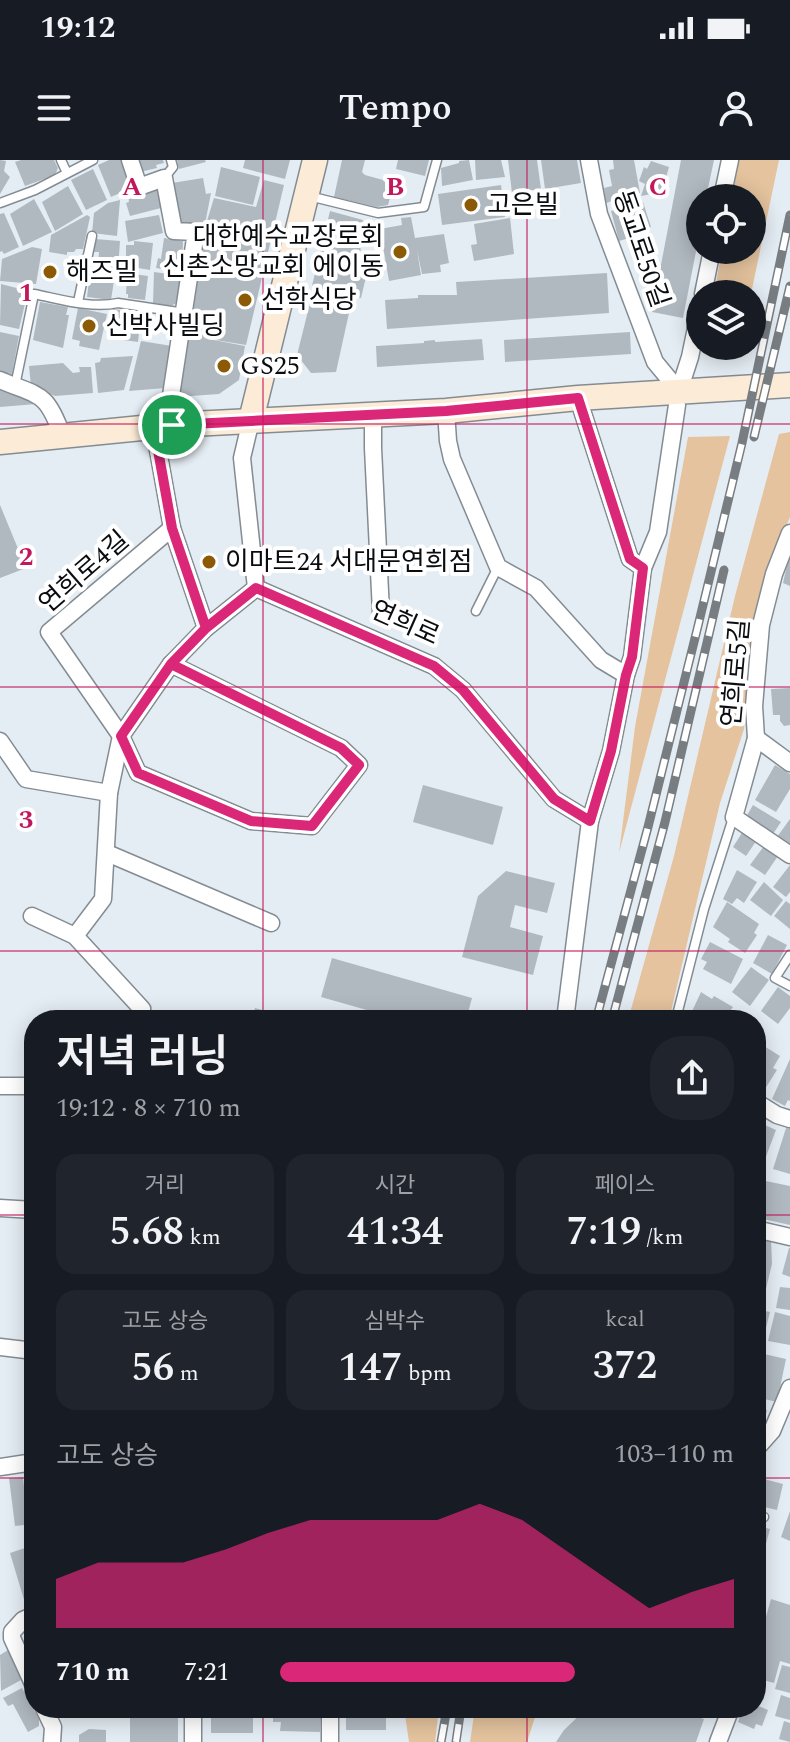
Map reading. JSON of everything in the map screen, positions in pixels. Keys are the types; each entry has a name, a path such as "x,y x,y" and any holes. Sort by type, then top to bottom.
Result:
{"main road":[{"path":"251,420 315,160"},
{"path":"0,442 163,426 446,411 578,398 678,398 790,385"}],"street":[{"path":"130,160 139,187 164,178 174,231 196,232 170,402 163,426 172,528 206,628"},
{"name":"동교로50길","path":"589,160 599,214 655,362 678,398"},
{"path":"725,184 730,160"},
{"path":"566,1010 590,821 611,751 632,657 643,568 658,532 678,398 689,360"},
{"path":"8,384 41,397 52,407 62,435"},
{"path":"578,398 630,559 643,568"},
{"path":"446,411 452,459 498,567 536,588 601,660 626,675"},
{"name":"연희로","path":"373,415 381,612"},
{"path":"75,936 103,899 109,793 121,736 171,664 206,628 256,588 242,458 251,420"},
{"name":"연희로4길","path":"171,664 341,748 359,765 312,826 251,821 138,773 121,736 49,632 172,528"},
{"name":"연희로5길","path":"734,817 756,738 754,706 761,625 774,574 790,533"},
{"name":"연희로","path":"256,588 434,666 471,699 554,799 590,821"},
{"path":"756,738 790,763"},
{"path":"0,741 26,779 109,793"},
{"path":"734,817 790,855"},
{"path":"107,853 271,923"},
{"path":"32,916 75,936 141,1010"},
{"path":"0,1086 24,1086"},
{"path":"766,1108 790,1119"},
{"path":"0,1208 24,1209"},
{"path":"766,1231 790,1237"},
{"path":"0,1347 24,1350"},
{"path":"766,1438 772,1431 790,1388"},
{"path":"0,1467 24,1463"},
{"path":"24,1620 12,1632 24,1664"},
{"path":"49,1718 53,1727 52,1742"},
{"path":"193,1718 193,1742"},
{"path":"330,1718 330,1742"},
{"path":"718,1742 727,1718"}],"lane":[{"path":"61,160 67,173"},
{"path":"0,203 93,160"},
{"path":"164,178 173,167 171,160"},
{"path":"306,196 378,213 424,207 437,160"},
{"path":"78,302 92,236"},
{"path":"8,384 34,294 78,302 118,303 185,313"},
{"name":"연희로","path":"476,611 498,567"},
{"path":"678,1010 704,909 734,817"},
{"path":"790,955 775,978 790,986"}],"shaded area":[{"path":"739,160 779,160 766,222 766,184 735,184"},
{"path":"719,264 757,264 754,280 717,280"},
{"path":"790,432 790,517 765,578 752,642 744,729 720,803 671,1010 631,1010 674,856 735,596 779,434"},
{"path":"730,436 619,853 635,727 688,437"},
{"path":"405,1718 438,1718 435,1742 409,1742"},
{"path":"474,1718 535,1718 527,1742 470,1742"}],"building":[{"path":"0,160 6,161 4,171 10,177 0,194"},
{"path":"54,160 58,168 55,175 25,186 15,162"},
{"path":"109,160 122,160 134,187 111,197 98,165"},
{"path":"136,160 163,160 164,163 140,172"},
{"path":"177,160 205,160 206,162 179,169"},
{"path":"245,160 290,160 285,179 243,168"},
{"path":"342,160 365,160 362,172 365,175 394,183 388,205 377,207 334,197"},
{"path":"398,160 429,160 425,176 396,169"},
{"path":"469,160 473,180 442,186 441,168"},
{"path":"475,160 501,160 505,177 476,180"},
{"path":"508,160 537,160 541,189 512,193"},
{"path":"541,160 577,160 581,183 545,189"},
{"path":"613,160 634,160 640,193 606,203 604,188 612,186 609,170 614,169"},
{"path":"681,160 714,160 709,184 686,184 686,264 694,264 690,280 686,280 683,318 652,312"},
{"path":"651,161 669,167 662,192 641,196 645,184 639,181 644,167 647,169"},
{"path":"221,167 260,177 253,205 215,196"},
{"path":"93,169 107,200 86,210 71,180"},
{"path":"203,178 206,194 211,193 205,224 182,224 178,220 172,183"},
{"path":"264,180 284,185 246,345 203,338 245,346 239,380 219,394 177,397 200,242 212,233 213,226 206,224 214,198 256,207"},
{"name":"고은빌","path":"501,185 505,217 442,225 438,194"},
{"path":"68,186 83,214 55,231 42,202"},
{"path":"157,190 161,208 130,216 126,203 129,202 128,195"},
{"path":"34,199 52,232 23,246 10,214"},
{"path":"120,200 117,236 92,233 94,213 108,203"},
{"path":"643,202 651,227 619,241 611,211"},
{"path":"330,211 363,220 358,240 361,244 360,256 355,261 320,253"},
{"path":"4,213 19,247 4,254 0,252 0,214"},
{"path":"87,215 90,217 83,249 67,252 67,255 49,252 51,235"},
{"path":"159,215 163,233 128,242 125,221"},
{"name":"대한예수교장로회 신촌소망교회 에이동","path":"411,217 415,238 444,234 449,263 440,265 441,272 422,274 417,250 421,275 389,281 380,229 402,225 401,218"},
{"path":"510,218 514,254 474,261 471,245 477,244 474,224"},
{"path":"164,238 183,241 182,272 156,268 158,258 161,259"},
{"path":"95,239 120,241 118,270 98,265 99,252 94,252"},
{"path":"134,241 153,243 150,270 126,266 126,245 134,245"},
{"path":"32,247 42,249 36,284 0,281 2,259"},
{"path":"317,265 366,277 361,298 312,286"},
{"path":"154,272 183,276 180,301 171,306 153,303"},
{"path":"90,273 115,274 111,300 87,297"},
{"path":"127,273 148,276 145,300 128,298"},
{"path":"607,273 609,313 387,329 385,300 418,298 418,295 457,295 456,282"},
{"path":"1,284 28,291 19,329 0,325"},
{"path":"312,295 351,304 336,372 311,373 297,355"},
{"path":"40,302 68,307 63,348 33,340"},
{"name":"신박사빌딩","path":"78,308 107,314 99,350 79,346 80,341 72,339"},
{"path":"113,309 141,313 138,342 109,338"},
{"path":"0,332 19,336 12,374 0,372"},
{"path":"630,332 631,354 505,362 504,340"},
{"path":"482,339 484,360 377,367 376,346"},
{"path":"141,341 172,346 165,388 129,391"},
{"path":"133,356 124,390 98,393 95,363 100,362 101,358"},
{"path":"63,363 73,373 80,372 79,367 91,367 93,393 55,396 43,391 43,388 31,386 29,366"},
{"path":"0,388 36,399 36,404 0,407"},
{"path":"0,505 26,568 0,578"},
{"path":"790,556 790,586 783,583"},
{"path":"790,688 790,725 784,726 780,715 773,715 771,689"},
{"path":"775,765 790,774 790,789 776,812 755,800"},
{"path":"423,785 503,807 493,845 413,822"},
{"path":"753,805 781,822 773,834 746,817"},
{"path":"790,819 790,847 777,837"},
{"path":"745,828 759,837 746,856 733,847"},
{"path":"764,846 778,856 765,875 750,865"},
{"path":"790,865 790,892 786,897 773,887"},
{"path":"737,870 757,882 744,903 737,898 732,904 723,899"},
{"path":"506,871 555,883 547,913 515,905 510,927 543,936 533,975 462,957 478,896"},
{"path":"764,882 783,900 771,916 750,900"},
{"path":"786,901 790,904 790,929 774,916"},
{"path":"727,902 759,924 754,933 757,935 745,953 713,927"},
{"path":"768,935 787,945 772,974 753,963"},
{"path":"710,942 743,959 731,984 703,969 707,962 701,959"},
{"path":"332,958 472,998 469,1010 367,1010 321,997"},
{"path":"751,967 769,980 750,1006 732,992"},
{"path":"778,987 790,996 790,1008 778,1024 766,1015 766,1010 762,1010"},
{"path":"701,992 733,1007 731,1010 693,1010"},
{"path":"766,1047 780,1056 773,1068 777,1070 766,1087"},
{"path":"790,1059 790,1101 785,1106 772,1099"},
{"path":"787,1125 790,1126 790,1174 773,1169"},
{"path":"766,1126 776,1130 766,1157"},
{"path":"766,1181 790,1186 790,1225 766,1220"},
{"path":"766,1239 771,1240 772,1264 766,1289"},
{"path":"790,1248 790,1277 782,1274"},
{"path":"780,1287 790,1288 790,1310 776,1308"},
{"path":"775,1312 790,1316 790,1345 768,1341"},
{"path":"766,1354 786,1359 777,1402 766,1399"},
{"path":"23,1477 24,1525 15,1526 9,1478"},
{"path":"766,1480 783,1484 777,1510 766,1507"},
{"path":"790,1511 790,1541 781,1537"},
{"path":"24,1548 24,1600 10,1553"},
{"path":"771,1599 790,1605 790,1664 780,1661 774,1683 766,1681 766,1617"},
{"path":"8,1650 21,1680 1,1691 0,1655"},
{"path":"782,1665 790,1667 790,1693 775,1689"},
{"path":"22,1688 24,1718 38,1718 39,1726 28,1732 13,1704 8,1706 3,1698"},
{"path":"781,1695 790,1698 790,1720 775,1716"},
{"path":"130,1718 178,1718 178,1742 130,1742"},
{"path":"211,1718 253,1718 253,1733 211,1733"},
{"path":"273,1718 321,1718 320,1732 280,1731 281,1722 273,1722"},
{"path":"346,1718 386,1718 386,1730 346,1730"},
{"path":"577,1718 704,1719 696,1742 556,1742"},
{"path":"739,1718 765,1718 762,1726 756,1724 754,1729 738,1722"},
{"path":"784,1721 790,1723 790,1742 779,1739"},
{"path":"89,1729 106,1730 106,1742 79,1742 79,1735"}],"railway":[{"path":"599,1010 648,827 742,443 790,215"},
{"path":"754,437 790,286"},
{"path":"615,1010 665,822 724,570"},
{"path":"441,1742 445,1718"},
{"path":"456,1742 460,1718"}],"place":[{"name":"고은빌","path":"471,205"},
{"name":"대한예수교장로회 신촌소망교회 에이동","path":"400,252"},
{"name":"해즈밀","path":"50,272"},
{"name":"선학식당","path":"245,300"},
{"name":"신박사빌딩","path":"89,326"},
{"name":"GS25","path":"224,366"},
{"name":"이마트24 서대문연희점","path":"209,562"}],"route":[{"path":"172,425 154,428 163,464 172,528 206,628 171,664 121,736 138,773 251,821 312,826 359,765 341,748 171,664 206,628 256,588 434,666 463,690 554,799 590,821 611,751 632,657 643,568 630,559 578,398 446,411 172,425"}]}
